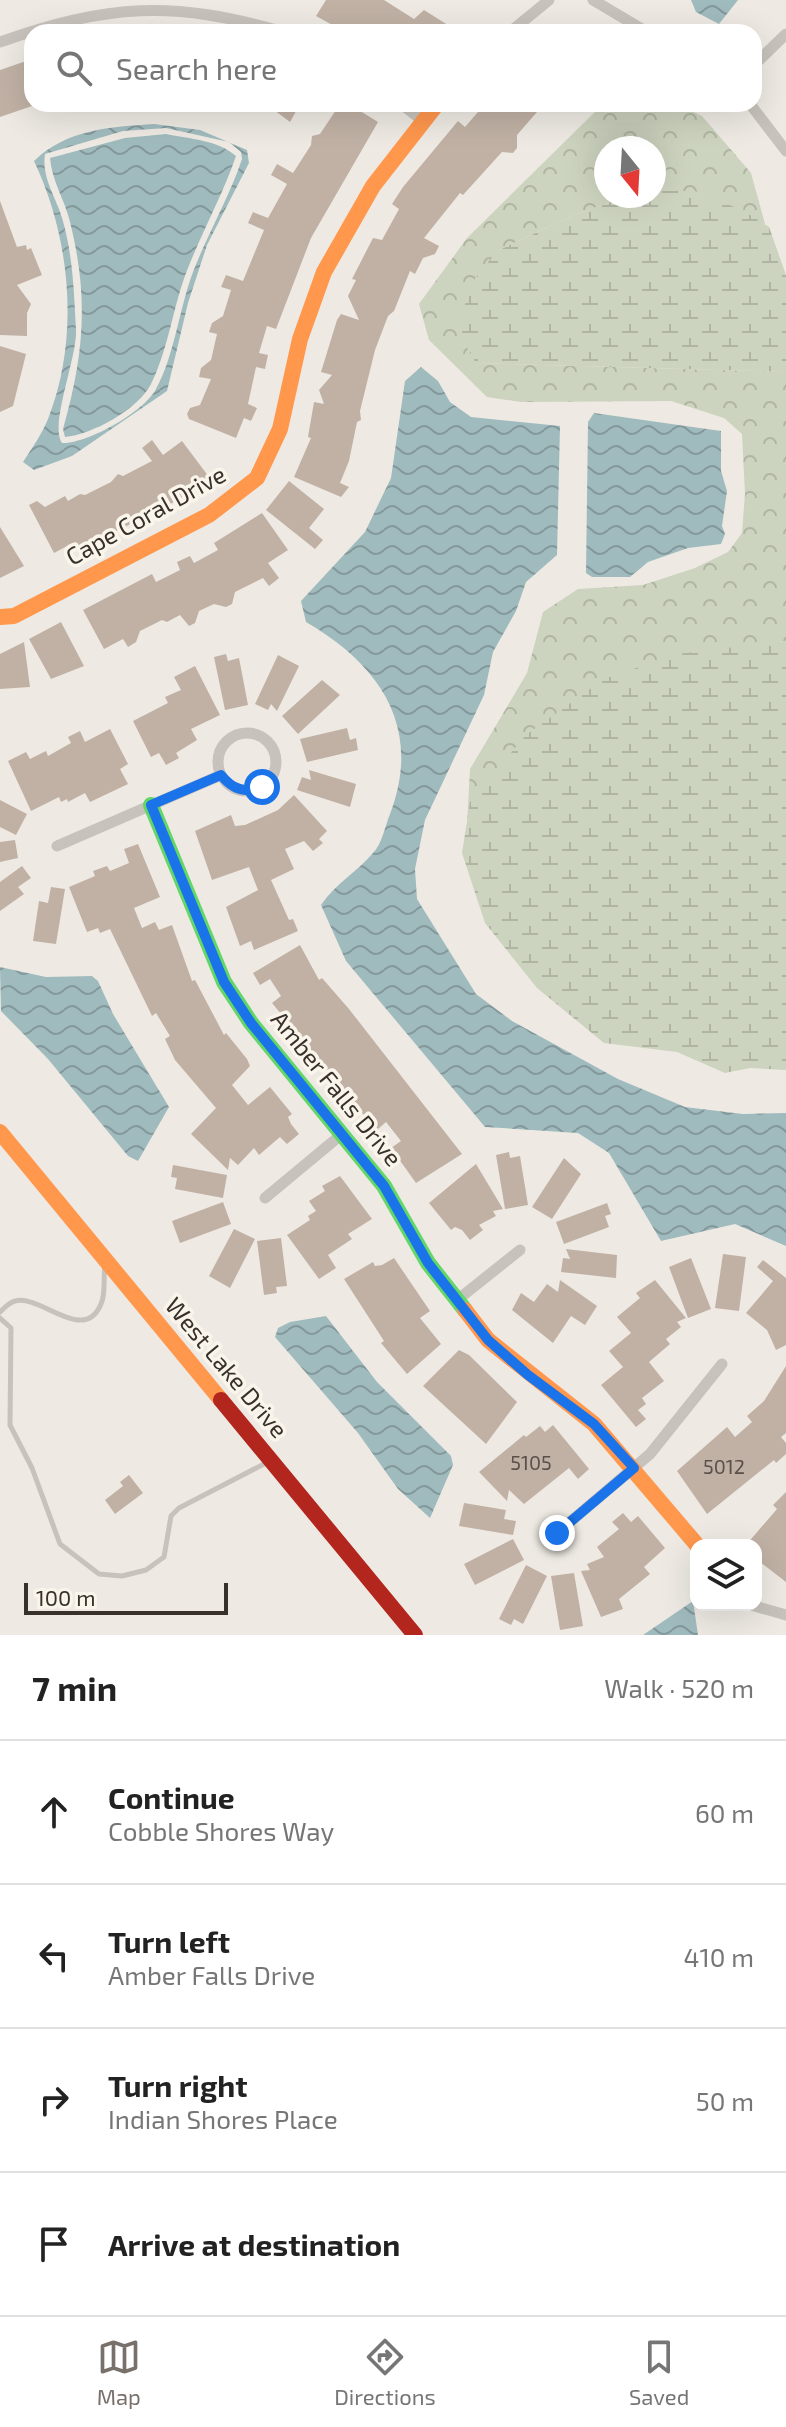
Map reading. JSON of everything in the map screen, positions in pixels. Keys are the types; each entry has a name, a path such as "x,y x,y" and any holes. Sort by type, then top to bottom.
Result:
{"street":[{"path":"520,24 549,0"},
{"path":"593,0 634,24"},
{"path":"58,24 110,8 156,5 206,9 257,24"},
{"path":"762,57 786,34"},
{"path":"0,42 24,35"},
{"path":"411,112 423,121"},
{"name":"Cape Coral Drive","path":"0,617 14,616 204,517 234,498 258,477 273,449 299,339 321,280 347,225 379,173 430,112"},
{"path":"756,112 786,151"},
{"path":"256,734 271,745 275,754 274,773 262,787 253,791 234,788 221,775 219,765 223,747 237,735 256,734"},
{"path":"57,846 221,775"},
{"name":"Amber Falls Drive","path":"151,805 224,982 251,1023 384,1186 428,1263 488,1340 528,1375 594,1424 692,1539"},
{"name":"West Lake Drive","path":"0,1132 415,1635"},
{"path":"265,1198 342,1134"},
{"path":"456,1301 520,1250"},
{"path":"557,1533 650,1454 722,1364"},
{"path":"762,1608 786,1615"}],"lane":[{"path":"0,1312 13,1301 31,1300 63,1317 82,1320 96,1312 103,1301 102,1281 106,1261"},
{"path":"0,1318 11,1328 8,1405 13,1433 32,1468 60,1544 99,1574 122,1576 146,1570 164,1557 171,1516 179,1508 271,1460"}],"green space":[{"path":"595,112 693,112 702,116 751,173 765,224 694,191 666,191 666,136 594,136 594,208 497,251 476,363 786,372 786,641 742,647 471,802 467,824 470,769 527,673 543,612 578,589 643,585 695,568 728,552 742,533 745,494 742,434 724,418 671,401 521,402 487,397 429,340 419,304 467,238"},
{"path":"666,191 694,191 742,210 769,227 786,275 786,372 476,363 462,339 460,318 474,280 497,251 594,208 666,208"},
{"path":"786,641 786,1070 750,1068 725,1073 677,1052 604,1043 537,988 485,923 462,853 470,802 526,735 604,679 677,654"}],"water":[{"path":"691,0 738,0 719,24 696,12"},
{"path":"154,124 200,130 227,142 166,128 123,131 45,154 46,173 67,238 75,302 75,341 59,421 62,443 86,438 114,425 150,398 168,361 193,272 242,159 241,152 230,143 247,150 249,163 207,245 188,303 167,391 72,456 34,470 23,462 46,425 58,388 65,355 67,289 56,223 34,161 60,142 75,136 105,129"},
{"path":"166,134 212,143 236,156 188,268 151,384 136,403 113,419 88,431 65,437 63,429 76,376 82,301 70,222 50,158 125,138"},
{"path":"421,367 438,381 450,402 471,417 560,426 557,555 526,582 516,611 493,652 484,695 425,820 415,869 417,899 476,994 512,1021 618,1079 685,1107 743,1114 786,1113 786,1246 735,1224 661,1241 609,1153 578,1133 485,1127 346,961 321,905 379,845 399,783 401,753 397,726 388,702 374,679 355,658 306,622 301,601 365,532 391,478 405,381"},
{"path":"594,413 721,431 721,471 727,491 722,526 725,534 721,544 688,548 648,562 630,577 592,577 586,573 588,422"},
{"path":"0,967 46,977 92,976 98,981 113,1014 169,1107 138,1161 128,1156 48,1059 1,1011"},
{"path":"326,1316 377,1382 451,1456 453,1465 430,1518 398,1489 358,1433 275,1337 278,1328 290,1322"},
{"path":"690,1603 690,1611 694,1611 698,1635 643,1635"}],"building":[{"path":"326,0 384,0 414,19 424,10 446,24 330,24 316,16"},
{"path":"24,62 24,109 0,117 0,70"},
{"path":"277,112 296,112 290,122"},
{"path":"335,112 362,112 378,122 311,238 276,329 267,326 259,353 268,355 265,369 256,367 248,404 257,408 251,421 244,418 236,438 189,419 187,414 190,408 200,405 211,379 199,377 201,368 211,360 217,334 209,332 212,323 223,316 231,290 221,287 226,275 243,281 264,230 248,223 253,212 268,218 287,184 271,175 277,164 293,173 311,145 312,136 320,134"},
{"path":"478,112 537,112 517,135 517,148 513,153 502,152 463,195 460,193 424,238 439,246 435,254 423,258 415,274 410,271 394,311 388,316 375,350 360,411 361,420 357,422 349,461 340,483 349,487 341,497 294,477 311,438 308,437 314,402 324,404 319,390 332,375 321,372 337,320 341,314 359,320 348,296 356,280 352,279 373,238 382,240 399,209 392,204 403,187 458,121 465,127"},
{"path":"0,201 17,247 26,245 27,250 31,248 42,275 17,285 31,304 27,313 27,336 0,335"},
{"path":"0,346 26,354 13,406 0,412"},
{"path":"152,440 163,455 182,441 209,477 180,499 77,551 73,543 54,553 29,505 37,501 45,507 65,496 68,501 80,494 85,495 111,482 118,474 123,476 152,461 142,448"},
{"path":"289,481 324,509 309,528 323,540 315,549 266,510"},
{"path":"262,513 288,550 268,563 279,578 269,586 263,578 235,592 232,604 226,607 214,604 199,611 195,623 189,626 180,615 140,631 136,642 128,647 123,639 104,649 83,610 152,574 156,582 180,570 177,562 190,556 194,563 218,550 214,543"},
{"path":"0,527 24,566 0,578"},
{"path":"61,622 84,666 51,679 29,639"},
{"path":"24,642 30,687 0,689 0,654"},
{"path":"226,654 228,661 239,658 248,705 225,710 214,657"},
{"path":"278,655 299,666 277,711 271,704 268,710 255,704"},
{"path":"195,666 220,715 191,729 197,740 176,753 179,758 166,765 159,753 151,757 133,721 168,703 165,697 181,690 174,677"},
{"path":"322,680 340,695 298,734 282,716"},
{"path":"347,728 350,740 356,738 358,750 307,762 300,739"},
{"path":"110,729 128,764 120,769 128,784 90,802 85,793 68,802 67,799 61,802 59,797 31,811 8,761 26,752 30,759 46,751 48,756 71,743 68,737 80,731 85,742"},
{"path":"309,770 356,784 350,807 297,790 302,777 311,780"},
{"path":"294,795 327,831 319,839 323,843 313,851 304,841 285,849 294,869 271,880 289,920 293,919 298,931 254,950 251,941 240,946 226,907 258,890 249,867 212,880 195,831 231,815 235,826 245,825 278,810"},
{"path":"0,800 27,814 16,835 0,827"},
{"path":"15,840 18,858 0,862 0,842"},
{"path":"138,844 160,897 134,908 142,928 155,922 159,930 172,925 192,981 195,980 224,1035 226,1033 250,1066 232,1085 248,1105 270,1087 292,1114 288,1117 299,1134 287,1144 280,1137 259,1155 254,1148 238,1165 230,1158 228,1170 191,1134 216,1108 175,1060 165,1039 170,1036 156,1013 152,1016 110,929 100,933 98,928 87,932 69,887 95,876 93,871 107,866 110,871 129,863 124,849"},
{"path":"22,866 31,878 18,887 24,894 0,911 0,882"},
{"path":"51,887 65,889 56,944 33,941 39,901 48,903"},
{"path":"300,945 319,980 322,978 349,1009 462,1154 416,1183 391,1148 401,1141 386,1122 378,1129 372,1125 272,1003 281,996 270,979 260,985 253,973"},
{"path":"509,1152 510,1158 520,1156 528,1205 505,1209 496,1155"},
{"path":"564,1158 581,1174 552,1219 532,1207"},
{"path":"476,1164 503,1209 493,1211 496,1216 479,1225 483,1230 470,1240 462,1230 455,1227 451,1230 429,1203"},
{"path":"173,1165 227,1175 223,1198 175,1189 177,1178 171,1177"},
{"path":"340,1176 372,1219 348,1234 352,1239 328,1255 336,1268 319,1279 287,1235 310,1220 308,1216 316,1211 309,1201 325,1191 322,1186"},
{"path":"223,1202 231,1224 180,1243 172,1221"},
{"path":"607,1203 611,1214 605,1216 609,1227 564,1244 556,1222"},
{"path":"234,1229 255,1239 230,1288 209,1276"},
{"path":"281,1238 287,1286 276,1287 277,1293 264,1295 257,1241"},
{"path":"566,1249 617,1255 616,1278 561,1272 563,1258 570,1259"},
{"path":"723,1254 746,1257 739,1311 715,1308"},
{"path":"394,1258 430,1311 420,1318 441,1344 407,1374 381,1343 384,1341 344,1279 373,1262 375,1266 382,1265"},
{"path":"691,1258 711,1309 688,1318 669,1267"},
{"path":"763,1260 786,1278 786,1345 776,1350 767,1330 746,1313 773,1281 757,1267"},
{"path":"560,1280 597,1306 585,1325 571,1316 553,1343 512,1310 521,1293 534,1302 547,1284 558,1292"},
{"path":"655,1280 686,1318 677,1322 681,1327 666,1339 670,1344 649,1362 664,1381 642,1398 646,1404 638,1410 646,1419 636,1427 601,1385 623,1367 609,1351 631,1333 617,1317 640,1298 636,1293"},
{"path":"459,1350 469,1355 517,1402 486,1444 423,1386"},
{"path":"786,1366 786,1433 781,1437 786,1443 786,1454 776,1463 774,1460 707,1514 677,1471 727,1427 735,1437 752,1422 747,1416 764,1401"},
{"path":"553,1425 589,1469 578,1479 569,1468 524,1504 509,1490 507,1501 479,1472 524,1435 526,1437 540,1426 545,1432"},
{"path":"129,1475 143,1493 115,1514 105,1500 123,1486 120,1482"},
{"path":"786,1492 786,1582 762,1564 762,1539 751,1539 777,1509 773,1505"},
{"path":"464,1503 506,1510 504,1519 516,1521 513,1535 459,1526"},
{"path":"623,1513 631,1522 638,1516 665,1548 644,1567 650,1574 619,1599 623,1609 601,1617 581,1571 590,1570 587,1564 604,1557 597,1547 619,1529 612,1522"},
{"path":"513,1539 524,1560 475,1585 464,1564"},
{"path":"526,1565 547,1576 523,1624 514,1619 511,1625 499,1619"},
{"path":"574,1573 583,1626 560,1630 551,1576"}],"traffic: fast":[{"path":"151,805 224,982 251,1023 384,1186 428,1263 465,1310"}],"traffic: slow":[{"path":"0,617 14,616 209,515 257,478 280,429 300,339 324,272 373,186 431,112"},
{"path":"0,1132 221,1400"},
{"path":"465,1310 488,1340 594,1424 692,1539"}],"traffic: jam":[{"path":"221,1400 415,1635"}],"route":[{"path":"262,787 244,791 234,788 221,775 151,805 224,982 251,1023 384,1186 428,1263 488,1340 528,1375 594,1424 634,1468 557,1533"}]}
